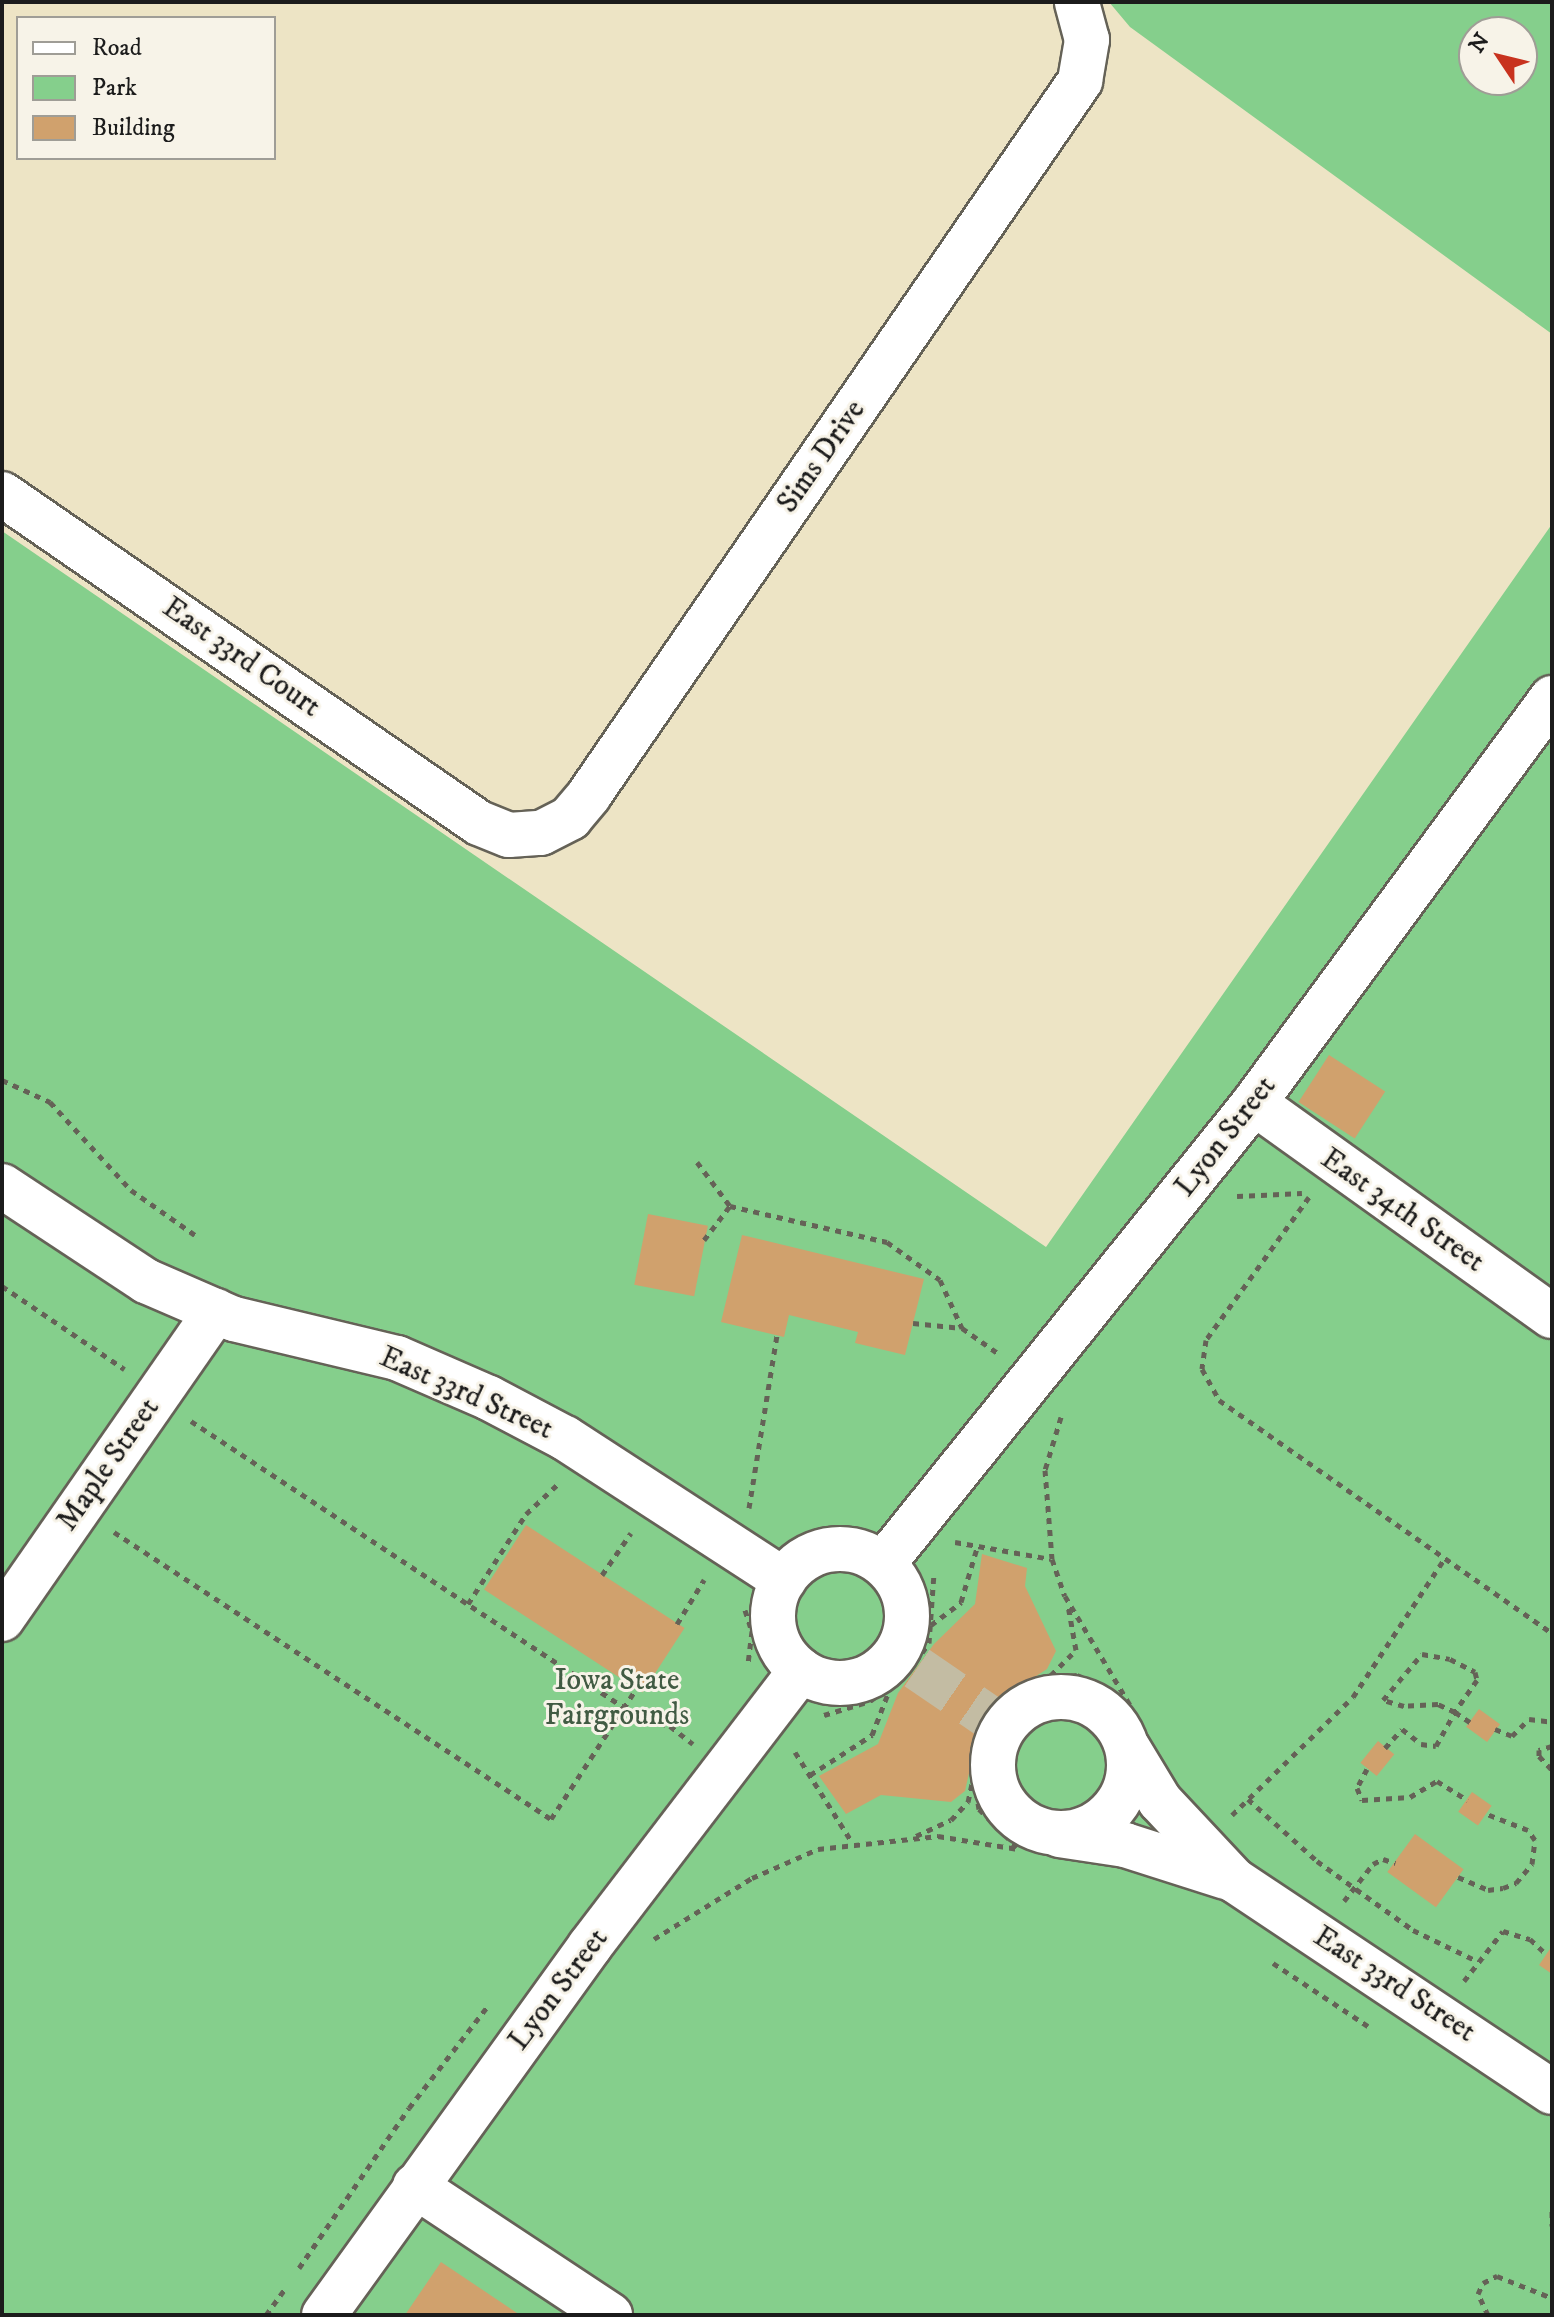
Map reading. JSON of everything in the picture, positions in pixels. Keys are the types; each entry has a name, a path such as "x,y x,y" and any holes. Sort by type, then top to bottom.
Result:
{"street":[{"name":"Sims Drive","path":"479,823 509,835 541,833 570,818 589,795 1080,81 1087,40 1077,2"},
{"name":"East 33rd Court","path":"2,494 479,823"},
{"name":"Lyon Street","path":"883,1564 1050,1393 1254,1103 1552,698"},
{"name":"East 34th Street","path":"1254,1103 1334,1165 1552,1316"},
{"name":"East 33rd Street","path":"2,1186 146,1281 216,1311 397,1358 489,1398 565,1438 712,1569 784,1580"},
{"name":"Maple Street","path":"2,1619 173,1405 216,1311"},
{"path":"841,1549 883,1564 904,1596 907,1616 901,1671 884,1667 851,1682 834,1683 801,1670 777,1638 776,1598 784,1580 809,1558 841,1549"},
{"name":"Lyon Street","path":"324,2315 415,2186 801,1670"},
{"name":"East 33rd Street","path":"1234,1880 1125,1845 1042,1844 1010,1812 998,1793 992,1771 996,1722 1033,1702 1073,1697 1108,1715 1133,1732 1160,1801 1234,1880 1552,2092"},
{"path":"1042,1844 1093,1826 1111,1812 1124,1793 1133,1732"},
{"path":"415,2186 610,2315"}],"path":[{"path":"2,1080 50,1102 131,1190 195,1235"},
{"path":"697,1162 730,1206 887,1242 940,1280 962,1328 1050,1393 1045,1470 1052,1559 1065,1596 1133,1732"},
{"path":"1334,1165 1206,1340 1202,1369 1219,1400 1552,1633"},
{"path":"704,1240 730,1206"},
{"path":"2,1286 468,1604 624,1707 670,1726 694,1744"},
{"path":"913,1323 962,1328"},
{"path":"677,1624 748,1513 777,1335"},
{"path":"552,1477 572,1490"},
{"path":"468,1604 526,1514 559,1482"},
{"path":"622,1520 647,1536"},
{"path":"100,1523 551,1819 636,1689"},
{"path":"602,1575 634,1528"},
{"path":"950,1541 1052,1559"},
{"path":"930,1626 961,1602 977,1548"},
{"path":"1221,1825 1353,1697 1445,1558"},
{"path":"1047,1678 1064,1668 1076,1650 1065,1596"},
{"path":"738,1603 752,1631 744,1671"},
{"path":"1385,1748 1402,1729 1421,1744 1436,1746 1455,1712 1477,1680 1475,1672 1433,1655 1422,1654 1382,1696 1392,1705 1438,1704 1455,1712 1470,1722"},
{"path":"810,1775 872,1735 901,1671"},
{"path":"1495,1729 1512,1736 1529,1719 1552,1722"},
{"path":"685,1756 703,1732"},
{"path":"791,1746 852,1842"},
{"path":"1552,1746 1539,1750 1539,1756 1552,1770"},
{"path":"1367,1769 1357,1788 1362,1800 1410,1797 1429,1781 1437,1781 1467,1800"},
{"path":"913,1837 951,1820 968,1802 974,1779"},
{"path":"1248,1799 1354,1888 1413,1930 1477,1961"},
{"path":"1458,1877 1488,1890 1503,1888 1516,1883 1532,1864 1535,1840 1528,1830 1487,1814"},
{"path":"646,1944 752,1878 818,1849 852,1842 913,1837 1003,1845 1042,1844"},
{"path":"1318,1936 1373,1864 1383,1859 1395,1863"},
{"path":"1483,1953 1503,1931 1530,1939 1546,1954"},
{"path":"1264,1956 1373,2029"},
{"path":"266,2315 409,2108 492,2001"},
{"path":"1552,2211 1552,2226"},
{"path":"1488,2315 1478,2294 1483,2283 1497,2276 1552,2298"}],"green space":[{"path":"1109,2 1552,2 1552,334 1130,27"},
{"name":"Iowa State Fairgrounds","path":"1552,524 1552,2315 2,2315 2,531 1046,1247"}],"building":[{"path":"1329,1055 1385,1091 1355,1138 1299,1102"},
{"path":"648,1214 708,1226 694,1296 634,1285"},
{"path":"742,1235 924,1279 905,1355 855,1343 858,1332 789,1315 784,1337 721,1322"},
{"path":"526,1525 685,1628 643,1693 484,1590"},
{"path":"982,1554 1027,1568 1025,1586 1056,1651 1047,1669 1018,1688 991,1716 974,1751 965,1791 951,1802 881,1795 846,1814 819,1776 878,1744 898,1693 934,1644 975,1604"},
{"path":"1479,1709 1500,1724 1487,1742 1466,1727"},
{"path":"1378,1741 1394,1754 1377,1776 1360,1763"},
{"path":"1472,1792 1492,1806 1478,1825 1458,1812"},
{"path":"1415,1834 1464,1869 1436,1907 1387,1872"},
{"path":"1552,1946 1552,1974 1539,1965"},
{"path":"441,2262 520,2315 405,2315"}],"tunnel":[{"path":"917,1668 990,1718"}]}
